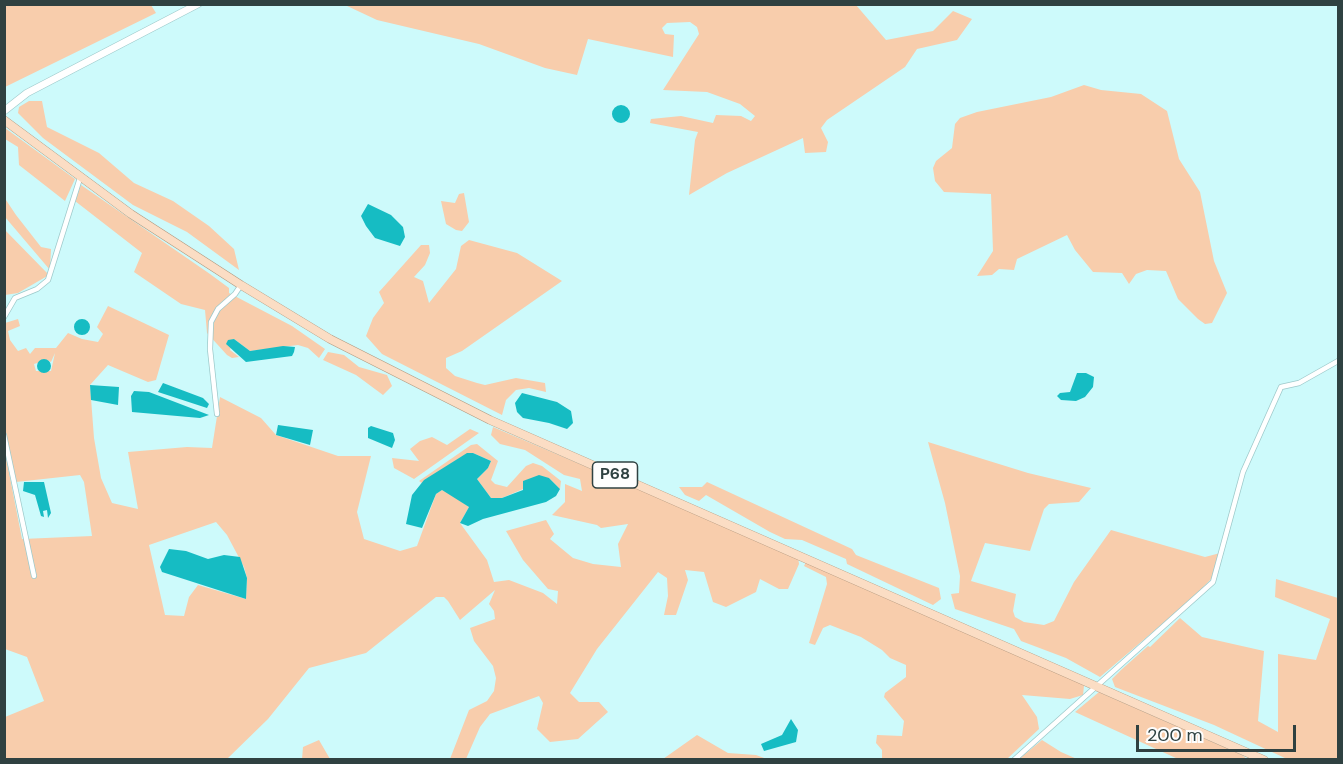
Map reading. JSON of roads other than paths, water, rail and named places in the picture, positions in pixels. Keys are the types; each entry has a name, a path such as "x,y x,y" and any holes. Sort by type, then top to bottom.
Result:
{"main road":[{"path":"4,111 27,93 198,4"},
{"name":"P68","path":"4,120 80,178 241,285 330,339 490,420 1264,759"}],"street":[{"path":"4,316 15,298 37,289 48,280 80,178"},
{"path":"218,414 210,349 211,322 218,309 235,294 241,285"},
{"path":"1014,759 1100,686 1213,582 1243,472 1281,387 1299,383 1338,361"},
{"path":"4,435 34,576"}],"water":[{"path":"621,105 627,108 630,114 627,120 621,123 615,120 612,114 615,108"},
{"path":"368,204 391,215 403,227 405,237 400,246 375,238 361,216"},
{"path":"82,319 88,321 90,327 88,333 82,335 76,333 74,327 76,321"},
{"path":"234,339 250,351 283,346 295,347 292,356 246,362 226,344 228,340"},
{"path":"41,359 47,359 51,366 47,373 41,373 37,369 37,363"},
{"path":"1077,373 1086,373 1094,377 1093,387 1085,397 1076,401 1061,400 1057,396 1060,393 1070,392"},
{"path":"163,383 203,398 209,404 207,408 158,392"},
{"path":"90,385 119,387 118,405 91,400"},
{"path":"134,391 149,392 209,415 200,418 132,412 131,396"},
{"path":"522,393 557,402 571,411 573,423 567,429 523,418 517,412 515,403"},
{"path":"278,425 313,430 310,445 276,435"},
{"path":"371,426 393,433 395,440 392,448 368,438 368,428"},
{"path":"467,453 473,453 491,461 488,468 477,479 491,498 502,498 523,490 523,481 539,475 549,478 560,489 556,496 546,502 483,519 468,526 460,523 469,507 442,490 436,494 422,528 406,524 412,495 424,480"},
{"path":"24,482 44,482 51,513 48,518 47,510 43,511 44,517 41,516 35,495 23,491"},
{"path":"169,549 186,551 208,559 224,555 240,557 247,578 246,599 162,572 160,567"},
{"path":"791,719 798,730 796,742 764,751 761,744 782,735"}]}
